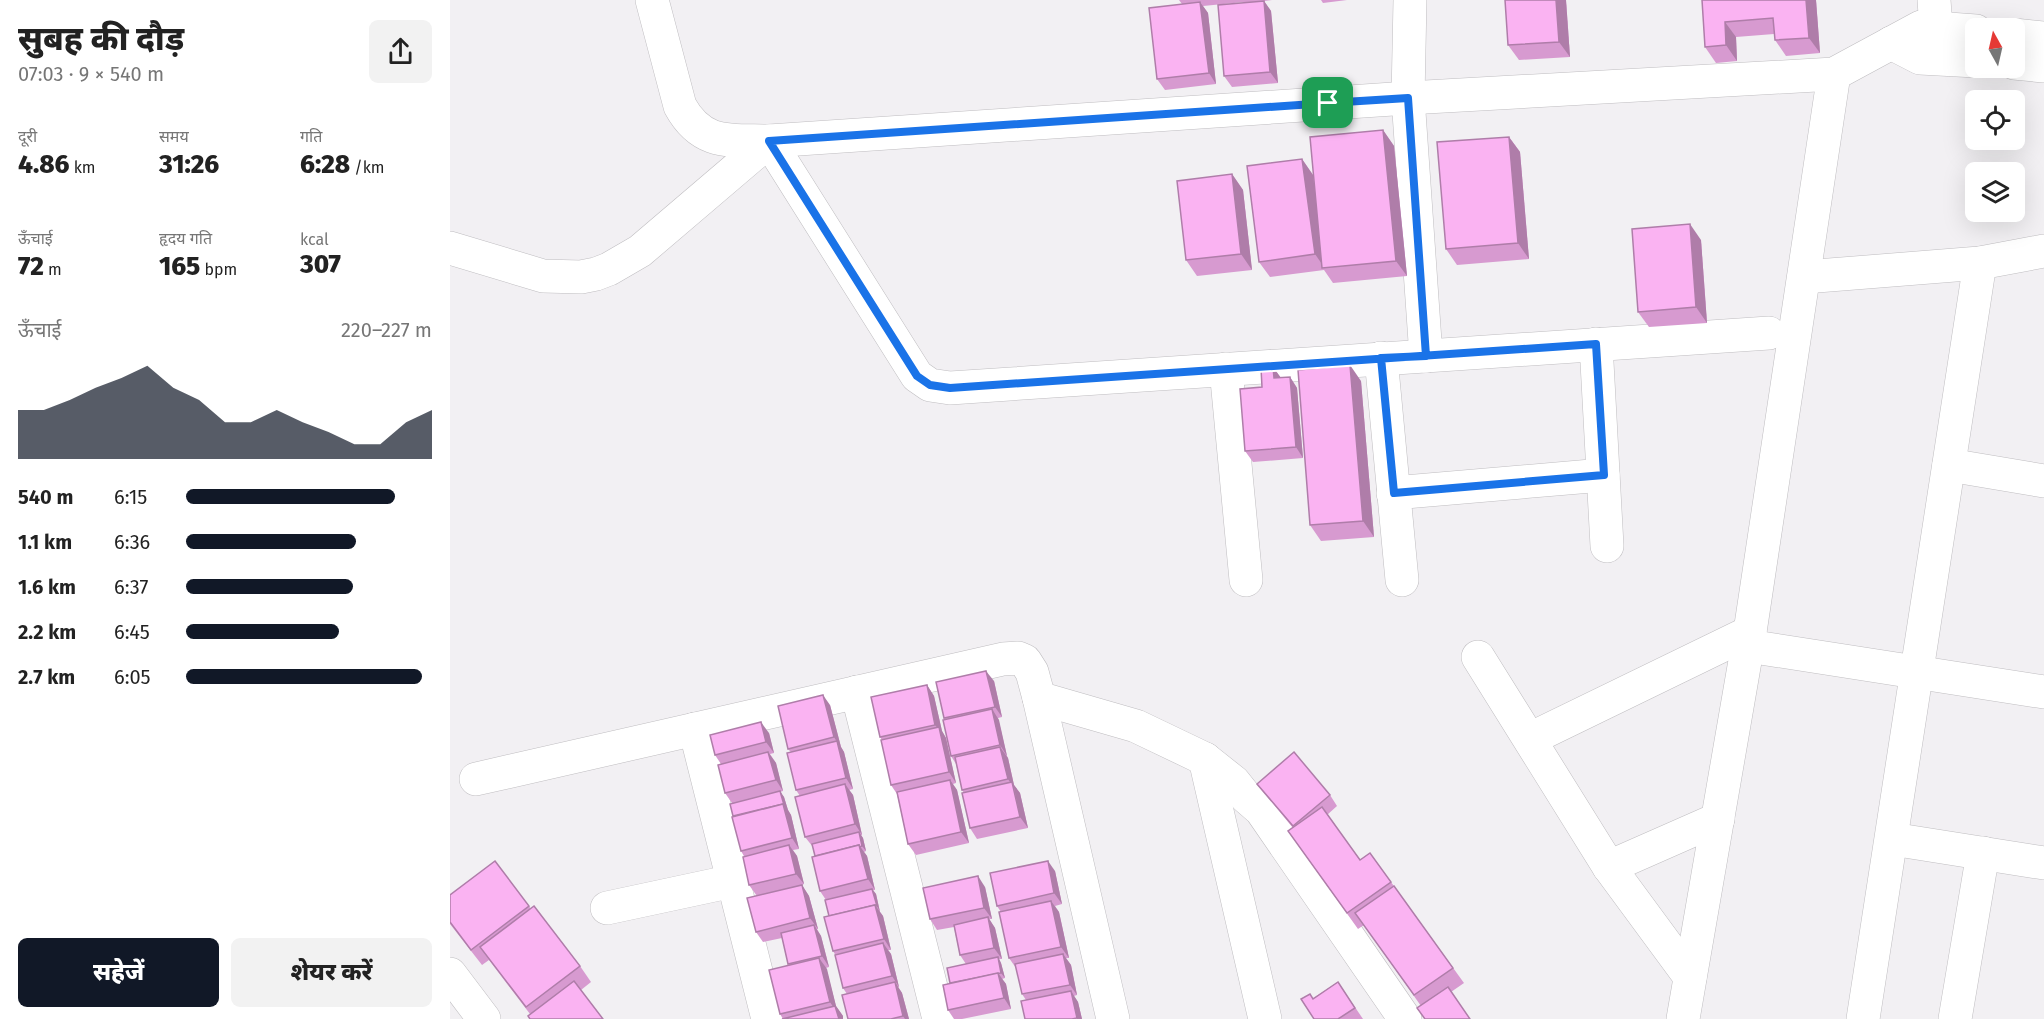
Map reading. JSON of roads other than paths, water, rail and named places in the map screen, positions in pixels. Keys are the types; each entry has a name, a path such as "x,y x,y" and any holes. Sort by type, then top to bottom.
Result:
{"street":[{"path":"652,0 680,106 687,119 698,130 723,140 769,141 1408,98 1834,74 1921,27 1935,14 1965,26"},
{"path":"1410,0 1408,98 1426,356"},
{"path":"2025,36 2044,38"},
{"path":"1891,44 1920,58 1965,60"},
{"path":"2025,64 2044,66"},
{"path":"1683,1019 1749,639 1834,74"},
{"path":"450,248 543,276 581,277 596,274 609,269 640,250 769,141"},
{"path":"769,141 917,376 930,385 950,388 1769,333"},
{"path":"1804,277 1980,263 2044,251"},
{"path":"1863,1019 1980,263"},
{"path":"1596,344 1607,546"},
{"path":"1381,358 1402,580"},
{"path":"1226,369 1246,580"},
{"path":"1949,465 2044,481"},
{"path":"1394,493 1604,475"},
{"path":"1530,739 1749,639 1916,672 2044,692"},
{"path":"1478,657 1609,867 1690,977"},
{"path":"476,779 1003,659 1018,658 1026,661 1032,672 1039,698 1113,1019"},
{"path":"857,692 939,1019"},
{"path":"1039,698 1136,726 1205,759 1234,782 1261,810 1405,1019"},
{"path":"695,729 768,1019"},
{"path":"1205,759 1265,1019"},
{"path":"1609,867 1718,819"},
{"path":"1892,839 2044,862"},
{"path":"1955,1019 1983,853"},
{"path":"607,908 733,881"},
{"path":"450,974 484,1019"}]}
